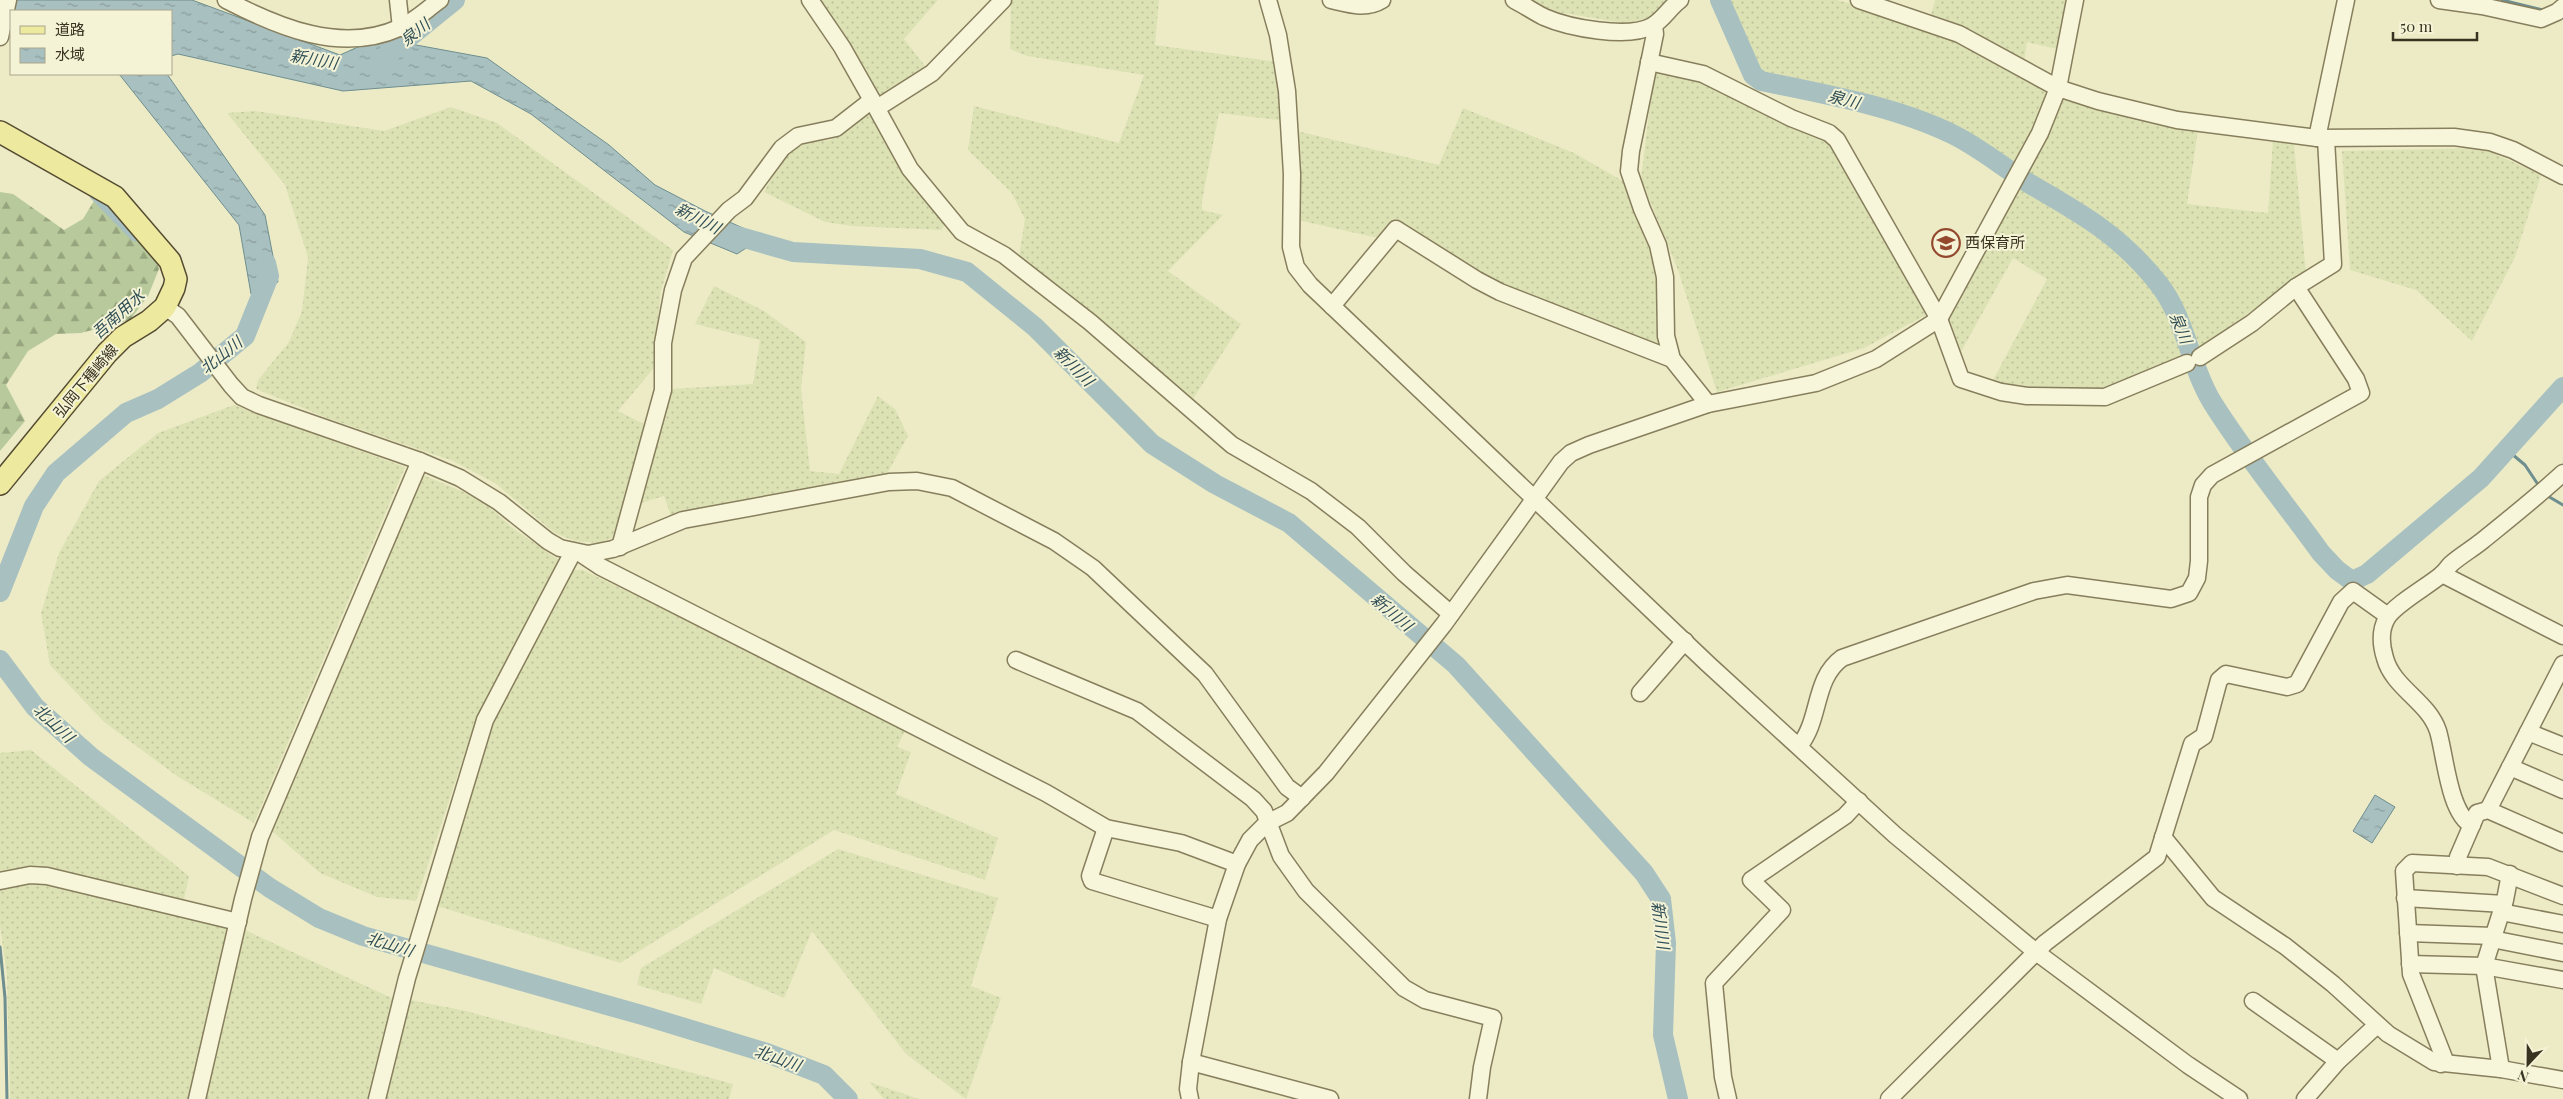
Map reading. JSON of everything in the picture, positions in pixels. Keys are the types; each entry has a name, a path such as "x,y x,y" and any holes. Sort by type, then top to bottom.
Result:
{"main road":[{"name":"弘岡下種崎線","path":"0,132 105,189 127,209 170,261 176,279 165,307 149,321 123,337 107,353 0,484"}],"street":[{"path":"1,33 8,0"},
{"path":"226,0 265,20 325,37 356,38 401,28 440,0"},
{"path":"398,0 401,28"},
{"path":"810,0 842,48 910,169 962,232 1004,255 1090,322 1232,445 1311,491 1358,527 1447,619"},
{"path":"620,546 664,390 663,343 673,290 684,258 729,210 745,198 782,148 798,136 836,128 932,73 1003,0"},
{"path":"1268,0 1278,34 1287,91 1292,174 1291,247 1296,268 1310,285 1685,641 1895,835 2036,952 2188,1064 2240,1099"},
{"path":"1331,0 1353,6 1376,4 1382,0"},
{"path":"1514,0 1545,17 1608,31 1637,32 1654,25 1680,0"},
{"path":"1859,0 1959,34 2058,88 2098,101 2177,120 2322,139 2454,138 2490,142 2513,150 2563,176"},
{"path":"1190,1099 1188,1089 1191,1062 1218,919 1237,864 1250,840 1267,823 1286,813 1326,773 1447,619 1534,497 1561,462 1571,454 1589,445 1708,404 1816,383 1876,360 1938,319 2040,132 2058,88 2075,0"},
{"path":"1649,62 1703,74 1791,118 1829,133 1838,140 1938,319 1962,379 2001,392 2027,396 2105,397 2194,360 2252,323 2296,287 2333,264 2322,139 2346,0"},
{"path":"2439,0 2482,6 2541,19 2557,12 2563,7"},
{"path":"1654,25 1655,34 1631,151 1630,171 1642,209 1658,245 1665,277 1666,336 1672,359 1708,404"},
{"path":"1332,306 1396,229 1477,280 1500,292 1672,359"},
{"path":"1799,746 1812,726 1824,678 1831,666 1842,658 2034,591 2067,584 2171,599 2189,594 2197,578 2199,497 2203,485 2212,475 2361,393 2356,379 2296,287"},
{"path":"165,307 178,316 198,344 242,397 259,405 420,461 460,478 482,490 548,541 577,553 1046,793 1106,828 1181,844 1237,864"},
{"path":"197,1099 243,899 260,837 420,461"},
{"path":"2472,825 2466,822 2452,794 2446,776 2442,746 2435,722 2423,705 2401,684 2385,660 2381,635 2388,616 2442,574 2563,473"},
{"path":"577,553 588,554 620,546 683,520 889,482 917,481 952,488 1054,541 1093,568 1205,674 1287,786 1302,798"},
{"path":"377,1099 420,933 485,720 577,553"},
{"path":"2442,574 2563,636"},
{"path":"1890,1099 2036,952 2078,916 2149,865 2157,857 2192,744 2204,736 2220,680 2226,674 2287,687 2297,684 2341,602 2353,591 2388,616"},
{"path":"1640,693 1685,641"},
{"path":"1016,660 1137,712 1252,799 1264,811 1281,856 1306,891 1404,988 1425,1000 1493,1018 1482,1067 1478,1099"},
{"path":"2457,866 2458,857 2477,814 2488,810 2563,664"},
{"path":"2528,732 2563,746"},
{"path":"2510,768 2563,790"},
{"path":"1728,1099 1723,1077 1714,983 1782,910 1752,880 1845,816 1859,801"},
{"path":"2488,810 2563,843"},
{"path":"1106,828 1090,876 1092,881 1218,919"},
{"path":"2163,837 2213,898 2292,951 2333,984 2376,1025 2434,1062 2500,1069 2563,1080"},
{"path":"2442,1064 2444,1058 2411,974 2404,871 2412,864 2488,867 2563,896"},
{"path":"2500,1069 2484,966 2503,908 2510,874"},
{"path":"0,881 30,875 47,876 156,900 238,922"},
{"path":"2405,898 2503,908 2563,924"},
{"path":"2408,933 2492,937 2563,954"},
{"path":"2410,964 2484,966 2563,980"},
{"path":"2253,1001 2338,1061"},
{"path":"2305,1099 2338,1061 2376,1025"},
{"path":"1191,1062 1330,1099"}],"green space":[{"path":"815,0 938,0 904,39 928,70 878,104"},
{"path":"1011,0 1159,0 1155,45 1277,62 1286,121 1219,113 1202,201 1202,210 1223,215 1168,271 1241,324 1193,399 1019,256 1025,219 1011,192 968,150 974,106 1119,143 1144,75 1027,56 1010,49"},
{"path":"1531,0 1670,0 1650,17 1629,24 1552,11"},
{"path":"1727,0 1837,0 1856,5 1961,43 2050,89 2033,130 2012,164 1954,130 1859,96 1766,76 1757,71"},
{"path":"1935,0 2068,0 2057,49 2027,42 2024,63 1930,19"},
{"path":"1654,73 1696,79 1827,140 1928,314 1864,348 1717,392 1678,270 1641,179"},
{"path":"2063,94 2198,131 2187,204 2268,213 2273,141 2294,144 2306,273 2200,347 2167,283 2128,241 2026,174"},
{"path":"451,107 497,123 673,250 661,291 655,342 658,363 618,411 650,427 612,538 599,543 575,541 555,533 495,483 453,461 327,418 256,389 258,380 289,342 302,311 308,257 285,185 227,113 255,111 384,131"},
{"path":"1463,108 1574,153 1628,184 1653,245 1662,283 1663,350 1497,288 1405,228 1382,239 1298,220 1297,131 1439,165"},
{"path":"867,111 874,113 946,224 941,230 852,226 825,222 764,192 785,155 803,143 830,140"},
{"path":"2482,148 2541,175 2515,257 2472,341 2416,290 2350,270 2342,151"},
{"path":"2021,187 2115,246 2154,290 2176,326 2185,358 2102,393 2032,393 1991,384 2047,279 2013,258 1958,357 1947,320 2004,212"},
{"path":"100,191 151,246 159,269 148,296 130,320 81,333 56,334 28,351 6,385 25,421 0,451 0,192 13,194 64,230 83,219"},
{"path":"714,286 764,311 806,342 801,389 810,471 839,474 878,396 895,409 908,436 885,477 866,477 672,519 664,496 638,504 671,389 753,384 760,340 695,324"},
{"path":"234,405 405,467 254,823 177,776 104,722 50,665 41,613 59,553 99,481 158,433"},
{"path":"423,475 480,499 514,529 562,562 476,719 416,901 377,897 320,873 272,831"},
{"path":"571,570 583,570 907,727 897,747 911,752 896,794 998,838 985,880 834,830 620,963 434,905 491,720"},
{"path":"31,750 189,876 183,904 0,877 0,753"},
{"path":"838,849 998,898 971,986 1001,998 966,1099 906,1054 812,931 784,998 714,968 701,1004 637,985 641,968"},
{"path":"44,881 233,924 194,1099 10,1099 7,976 0,925 0,887"},
{"path":"245,930 394,999 371,1099 202,1099"},
{"path":"406,999 466,1011 733,1084 729,1099 382,1099"},
{"path":"869,1082 919,1099 884,1099"}],"water":[{"path":"0,0 192,0 340,55 378,38 487,58 609,145 655,185 705,211 763,237 737,254 684,232 531,114 471,81 343,91 178,54 172,56 172,10 10,10"},
{"path":"120,75 168,75 265,215 278,282 251,294 239,225"},
{"path":"2375,795 2395,807 2372,843 2353,831"}],"waterway":[{"name":"泉川","path":"381,60 455,0"},
{"name":"泉川","path":"1720,0 1753,75 1761,81 1883,108 1930,124 1972,145 2115,238 2144,266 2167,297 2175,311 2204,387 2251,460 2321,553 2337,570 2352,581 2367,574 2481,478 2563,387"},
{"path":"2502,0 2543,10"},
{"name":"吾南用水","path":"95,195 135,236"},
{"name":"新川川","path":"730,234 793,252 920,259 967,272 1035,327 1152,444 1215,484 1289,523 1456,665 1644,873 1661,899 1666,943 1663,1035 1678,1099"},
{"name":"北山川","path":"0,592 34,506 56,473 126,413 158,399 200,373 245,336 269,276 266,263"},
{"path":"2506,449 2525,465 2539,486"},
{"path":"2546,495 2563,505"},
{"name":"北山川","path":"0,660 35,707 91,757 270,888 319,918 363,936 642,1015 767,1053 824,1075 848,1099"},
{"path":"0,947 5,998 7,1099"}],"place":[{"name":"西保育所","path":"1946,243"}]}
